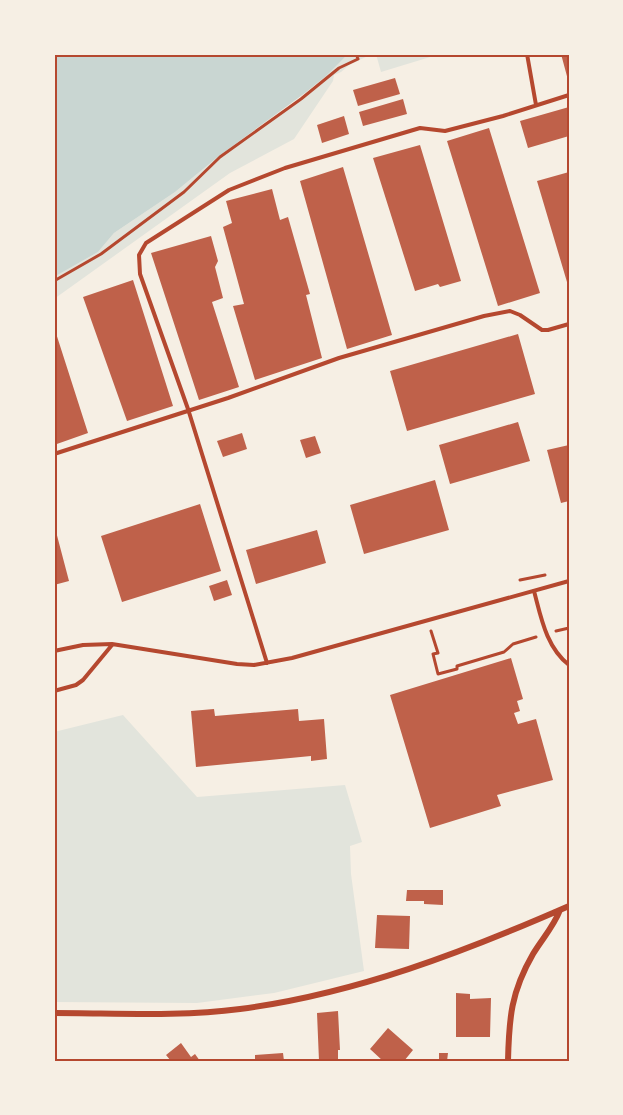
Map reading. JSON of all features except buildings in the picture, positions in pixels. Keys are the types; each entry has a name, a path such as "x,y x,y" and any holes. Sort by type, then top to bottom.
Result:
{"street":[{"path":"54,1013 199,1013 240,1009 323,994 426,963 569,906"},
{"path":"508,1061 510,1012 515,991 533,954 560,910"}],"lane":[{"path":"526,54 536,105"},
{"path":"267,663 188,409 140,274 139,255 146,243 229,190 285,168 420,128 445,131 569,94"},
{"path":"54,454 228,398 339,358 484,316 510,311 543,330 569,324"},
{"path":"54,651 84,645 112,644 237,664 267,663 569,581"},
{"path":"534,591 549,640 569,665"},
{"path":"54,691 76,685 83,680 112,644"}],"path":[{"path":"54,281 101,254 184,192 220,157 301,99 339,68 363,54"},
{"path":"520,580 545,575"},
{"path":"434,638 438,653 433,654 438,674 504,652 513,644 524,641"}],"shaded area":[{"path":"54,54 348,54 305,93 219,156 175,192 114,233 98,252 54,277"},
{"path":"348,54 372,54 334,75 333,81 294,139 230,173 54,299 54,277 98,252 114,233 175,192 219,156 301,99"},
{"path":"376,54 440,54 381,72"},
{"path":"123,715 197,797 345,785 362,842 350,846 351,874 364,971 274,993 197,1003 54,1002 54,732"}]}
